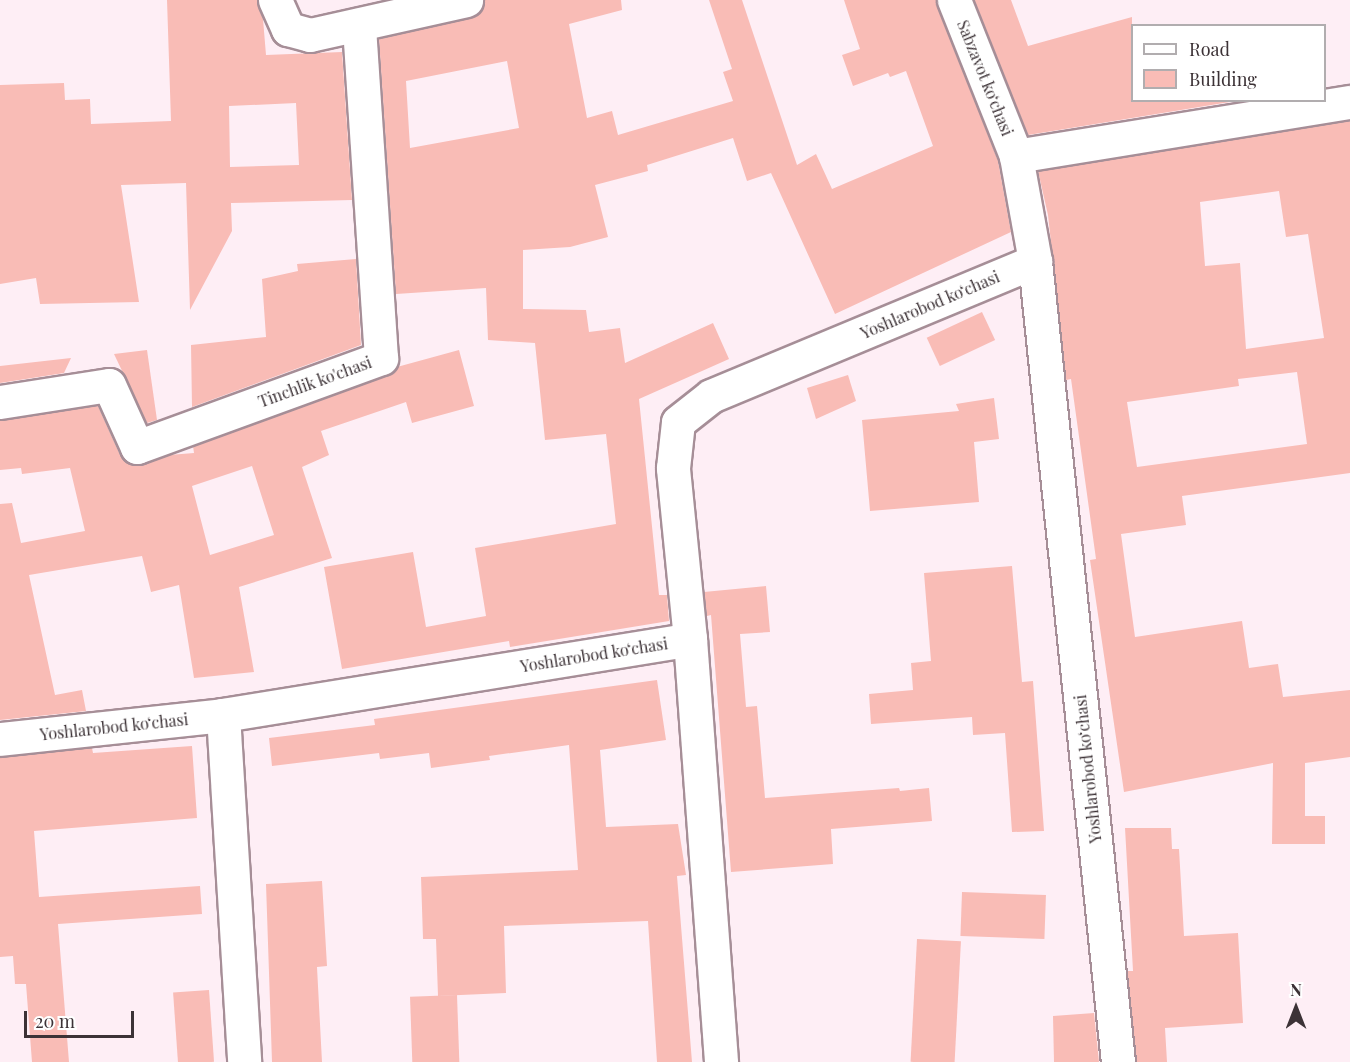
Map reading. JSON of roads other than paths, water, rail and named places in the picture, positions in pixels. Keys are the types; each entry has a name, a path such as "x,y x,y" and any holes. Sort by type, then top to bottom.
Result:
{"street":[{"path":"275,0 288,29 310,35 466,0"},
{"name":"Sabzavot koʻchasi","path":"954,0 1016,156"},
{"name":"Tinchlik ko'chasi","path":"0,402 109,385 137,447 381,358 359,25"},
{"path":"1016,156 1350,102"},
{"name":"Yoshlarobod koʻchasi","path":"1016,156 1035,261 1118,1062"},
{"name":"Yoshlarobod koʻchasi","path":"0,738 223,715 690,639 673,468 678,422 711,396 1035,261"},
{"path":"690,639 721,1062"},
{"path":"223,715 244,1062"}]}
